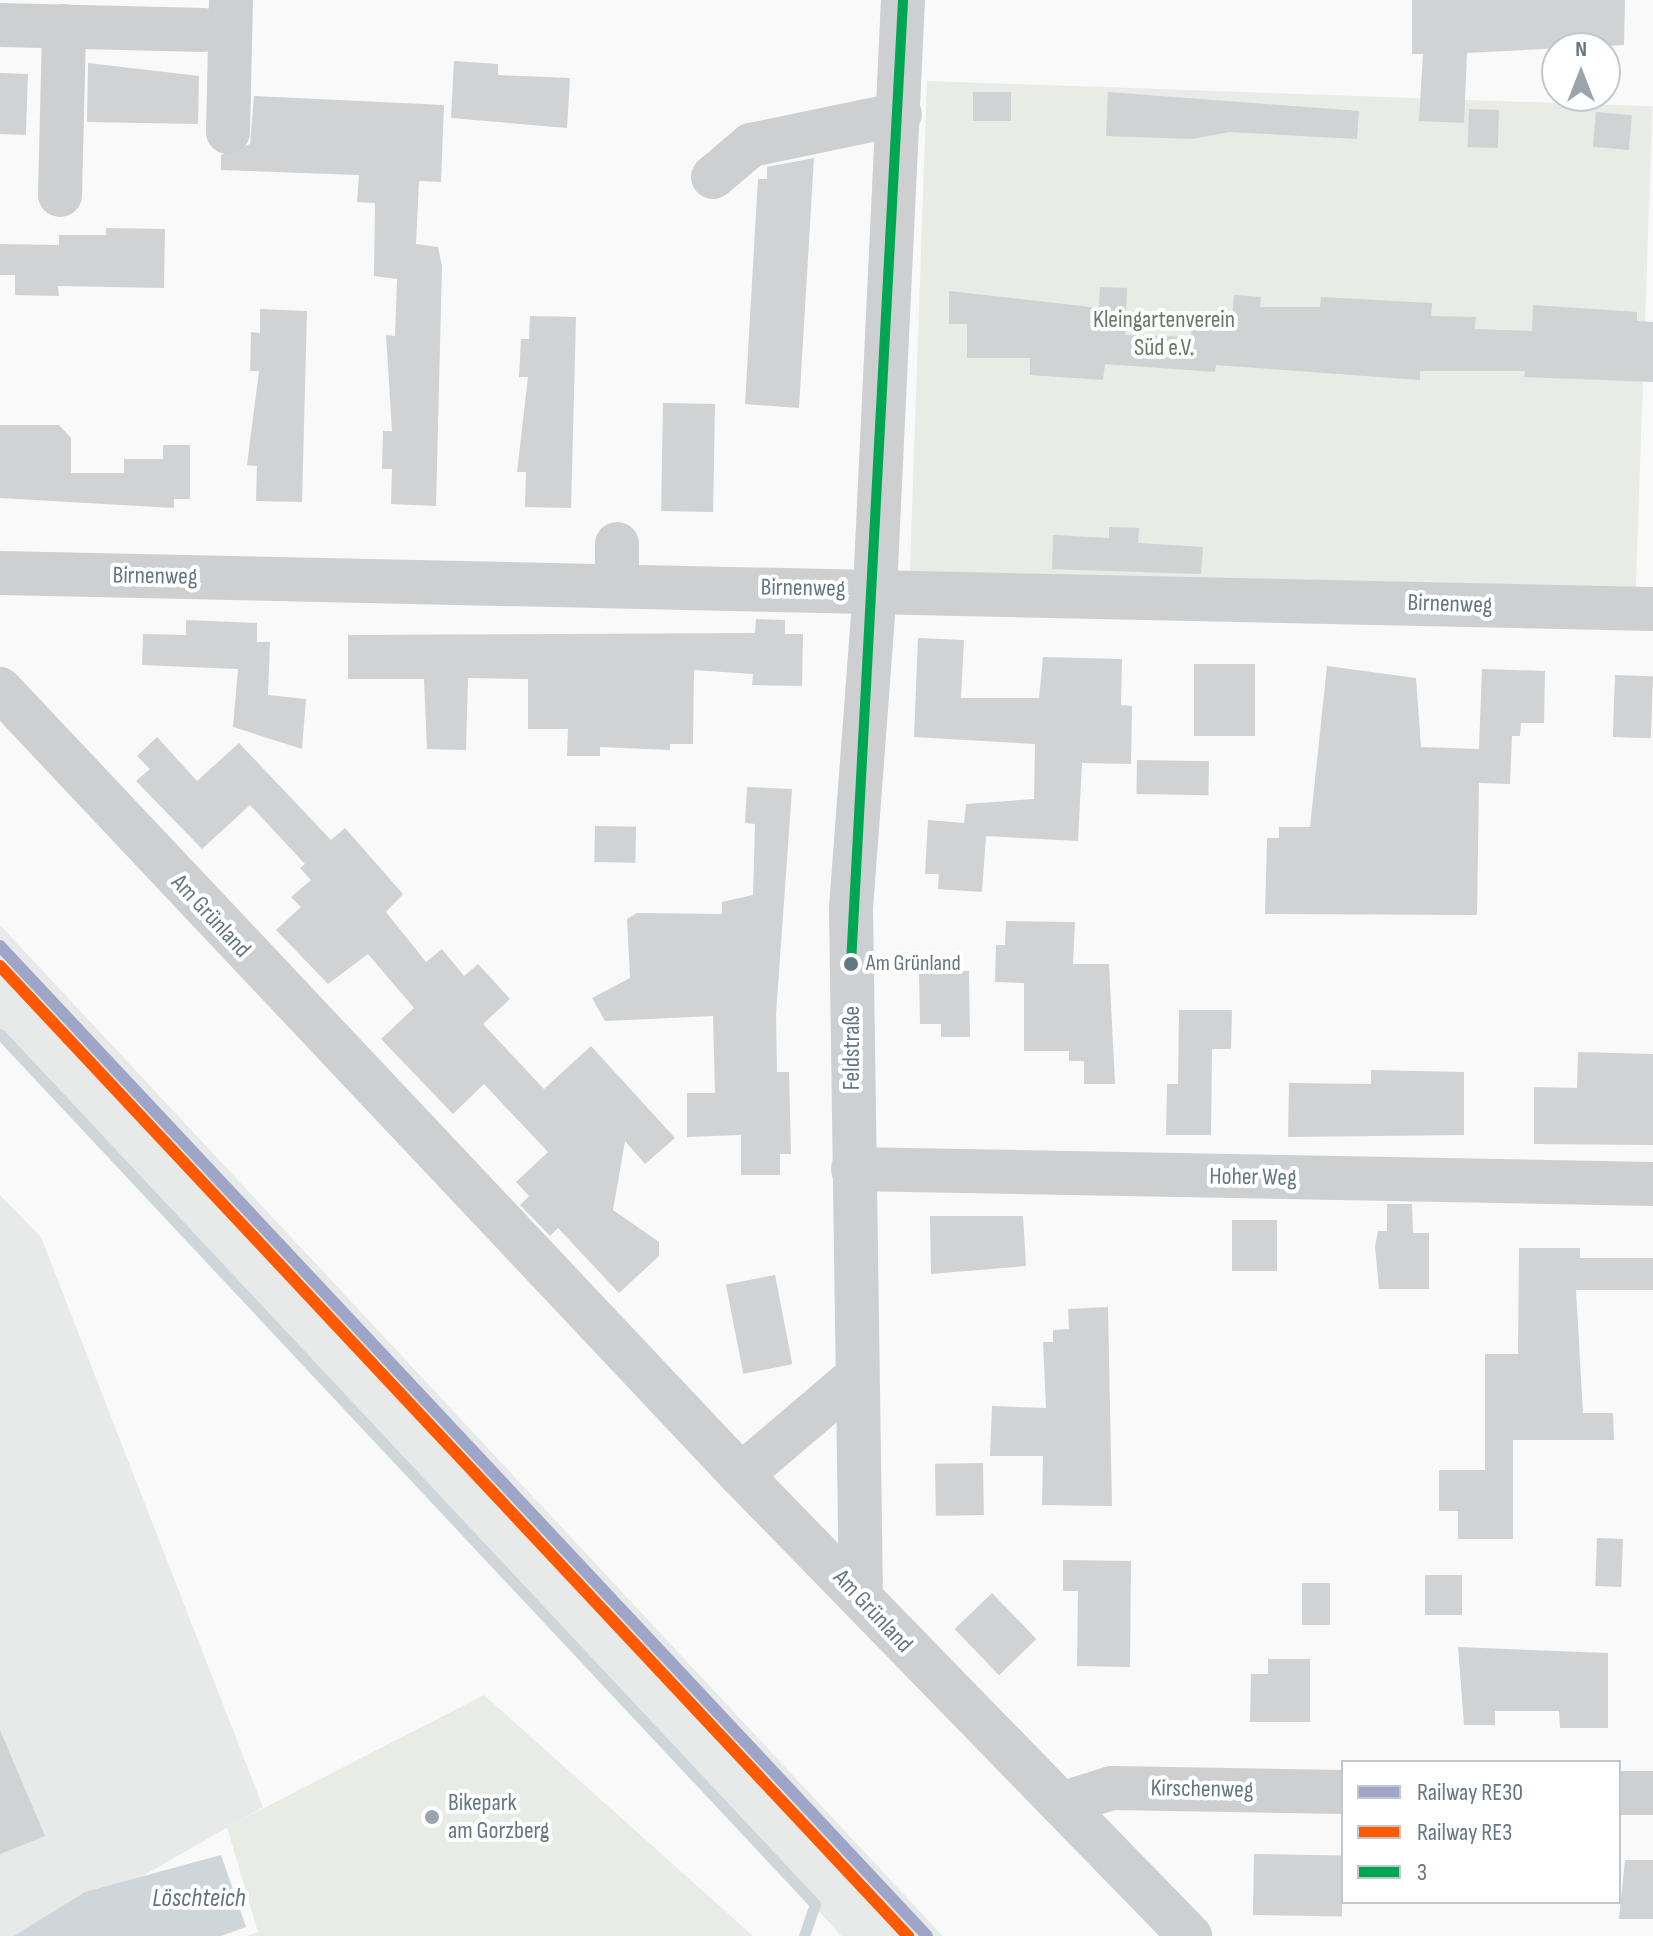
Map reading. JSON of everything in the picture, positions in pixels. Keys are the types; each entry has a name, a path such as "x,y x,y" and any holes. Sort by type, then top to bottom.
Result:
{"street":[{"name":"Feldstraße","path":"861,1597 855,1378 851,908 875,589 900,114 903,0"},
{"path":"0,25 64,26 218,15 228,132"},
{"path":"60,195 64,26"},
{"path":"713,177 751,145 900,114"},
{"name":"Birnenweg","path":"0,573 340,564 617,564 875,589 1653,609"},
{"name":"Am Grünland","path":"0,689 741,1475 1064,1803 1190,1936"},
{"name":"Hoher Weg","path":"853,1169 1653,1184"},
{"path":"741,1475 855,1378"},
{"name":"Kirschenweg","path":"1064,1803 1112,1788 1341,1792"},
{"path":"1621,1793 1653,1793"}],"shaded area":[{"path":"0,925 943,1936 842,1936 0,1034"},
{"path":"0,1195 41,1237 263,1807 38,1936 0,1936"}],"green space":[{"name":"Kleingartenverein Süd e.V.","path":"927,81 1541,102 1541,112 1621,112 1621,105 1653,106 1635,597 910,572"},
{"name":"Bikepark am Gorzberg","path":"484,1695 753,1936 247,1936 258,1932 227,1827"}],"water":[{"name":"Löschteich","path":"221,1855 246,1927 221,1936 14,1936 85,1892"}],"building":[{"path":"1412,0 1625,0 1624,45 1621,45 1621,32 1541,32 1541,49 1467,53 1464,123 1419,121 1423,54 1412,54"},
{"path":"454,61 498,64 498,75 570,78 567,128 451,118"},
{"path":"88,63 199,76 198,124 87,122"},
{"path":"0,73 28,74 26,135 0,134"},
{"path":"973,92 1011,92 1011,121 973,121"},
{"path":"1108,92 1359,111 1357,139 1229,132 1192,139 1106,136"},
{"path":"254,96 444,105 441,182 419,181 416,244 438,247 442,266 436,506 391,504 392,469 382,469 383,431 392,431 386,335 395,336 397,279 374,276 375,203 357,202 359,175 221,170 221,155 250,144"},
{"path":"1469,109 1499,110 1498,148 1468,147"},
{"path":"1596,112 1632,115 1629,150 1593,147"},
{"path":"814,158 799,408 745,404 758,179 767,179 767,167"},
{"path":"106,228 165,229 164,288 58,286 59,296 15,295 15,275 0,275 0,244 59,245 59,235 106,235"},
{"path":"1100,287 1127,288 1125,335 1191,337 1192,317 1232,320 1234,295 1261,297 1260,307 1320,307 1321,297 1432,303 1431,316 1476,317 1475,329 1532,331 1533,305 1637,312 1637,321 1653,322 1653,382 1524,377 1525,371 1420,371 1420,380 1216,365 1215,372 1105,364 1103,380 1030,375 1030,358 967,358 967,324 949,324 949,291 1099,308"},
{"path":"260,309 307,311 302,502 256,501 257,466 247,465 259,371 250,371 251,332 260,333"},
{"path":"530,316 576,317 571,508 525,507 526,472 517,472 528,377 519,377 521,339 529,339"},
{"path":"663,403 715,404 713,512 661,511"},
{"path":"0,425 59,425 71,438 71,473 124,473 124,459 163,459 163,445 190,445 190,499 174,499 174,508 0,498"},
{"path":"1109,527 1139,528 1138,543 1203,547 1201,574 1052,569 1053,535 1109,538"},
{"path":"756,619 785,620 785,634 803,634 802,686 752,685 753,674 694,670 693,744 670,744 670,750 600,747 600,756 567,756 568,729 528,729 528,679 468,678 466,750 427,749 424,679 348,679 348,635 755,633"},
{"path":"186,620 257,623 257,642 270,642 268,695 306,699 302,749 233,727 238,669 142,665 143,634 186,635"},
{"path":"918,638 964,640 961,698 1039,698 1043,657 1122,659 1121,705 1132,706 1131,764 1082,763 1078,841 986,836 982,892 938,889 939,874 925,874 928,820 964,823 966,804 1034,799 1035,744 914,737"},
{"path":"1194,664 1255,664 1255,736 1194,736"},
{"path":"1327,666 1416,678 1421,747 1479,749 1482,669 1545,671 1544,723 1521,723 1520,736 1512,736 1510,784 1479,783 1477,915 1265,914 1267,838 1279,838 1279,827 1310,827"},
{"path":"1615,675 1653,676 1651,738 1613,737"},
{"path":"157,737 197,781 239,743 331,840 345,828 403,894 386,912 426,962 442,949 464,976 478,964 510,999 483,1024 544,1089 591,1046 675,1138 645,1164 625,1141 613,1210 659,1242 659,1256 619,1293 558,1228 550,1236 520,1205 529,1196 516,1182 548,1152 484,1084 453,1114 381,1039 414,1008 368,954 328,984 276,930 301,907 291,897 311,880 300,868 305,864 250,805 202,849 136,781 150,769 137,756"},
{"path":"1137,760 1209,761 1208,795 1136,794"},
{"path":"747,787 792,789 776,1014 777,1072 789,1072 791,1154 780,1154 780,1175 741,1175 741,1135 687,1137 687,1093 715,1093 713,1016 605,1021 592,998 630,978 627,919 637,913 722,914 722,902 753,895 755,824 745,823"},
{"path":"595,826 636,827 635,863 594,862"},
{"path":"1006,921 1075,922 1073,964 1109,964 1115,1084 1084,1084 1084,1061 1069,1061 1069,1051 1024,1051 1024,983 995,982 996,945 1005,945"},
{"path":"919,971 969,971 970,1037 941,1037 941,1024 920,1024"},
{"path":"1179,1010 1232,1010 1231,1049 1212,1049 1211,1135 1166,1135 1167,1084 1178,1084"},
{"path":"1578,1052 1653,1054 1653,1145 1534,1144 1534,1087 1577,1088"},
{"path":"1371,1070 1464,1072 1464,1135 1288,1137 1289,1083 1371,1084"},
{"path":"1387,1204 1412,1204 1413,1233 1429,1233 1429,1289 1379,1289 1375,1246 1378,1231 1387,1231"},
{"path":"930,1216 1023,1216 1026,1266 931,1274"},
{"path":"1232,1220 1277,1220 1277,1271 1232,1271"},
{"path":"1519,1248 1580,1248 1580,1258 1653,1258 1653,1290 1576,1290 1583,1413 1613,1413 1614,1440 1513,1440 1513,1539 1458,1539 1458,1511 1439,1511 1439,1470 1485,1470 1485,1354 1518,1354"},
{"path":"775,1275 792,1364 743,1374 726,1285"},
{"path":"1108,1307 1112,1506 1042,1505 1043,1456 990,1456 992,1406 1046,1408 1043,1342 1053,1342 1053,1330 1069,1329 1068,1309"},
{"path":"983,1463 984,1515 936,1516 935,1464"},
{"path":"1597,1538 1623,1539 1621,1587 1595,1586"},
{"path":"1063,1560 1131,1561 1130,1667 1077,1666 1078,1591 1063,1591"},
{"path":"1425,1575 1462,1575 1462,1615 1425,1615"},
{"path":"1302,1583 1330,1583 1330,1625 1302,1625"},
{"path":"992,1593 1036,1639 999,1675 955,1629"},
{"path":"1458,1647 1608,1653 1608,1728 1560,1728 1559,1711 1495,1711 1495,1725 1464,1725"},
{"path":"1268,1659 1310,1659 1310,1722 1250,1722 1251,1674 1268,1674"},
{"path":"0,1730 45,1836 0,1854"},
{"path":"1254,1854 1341,1856 1342,1917 1253,1915"},
{"path":"1625,1860 1653,1860 1653,1919 1619,1919"}],"waterway":[{"path":"0,1034 815,1904 804,1936"}],"rail line":[{"name":"RE30","path":"0,946 927,1936"},
{"name":"RE3","path":"0,966 908,1936"}],"transit line":[{"name":"3","path":"851,964 903,0"}],"place":[{"name":"Am Grünland","path":"851,964"},
{"name":"Bikepark am Gorzberg","path":"432,1817"}]}
